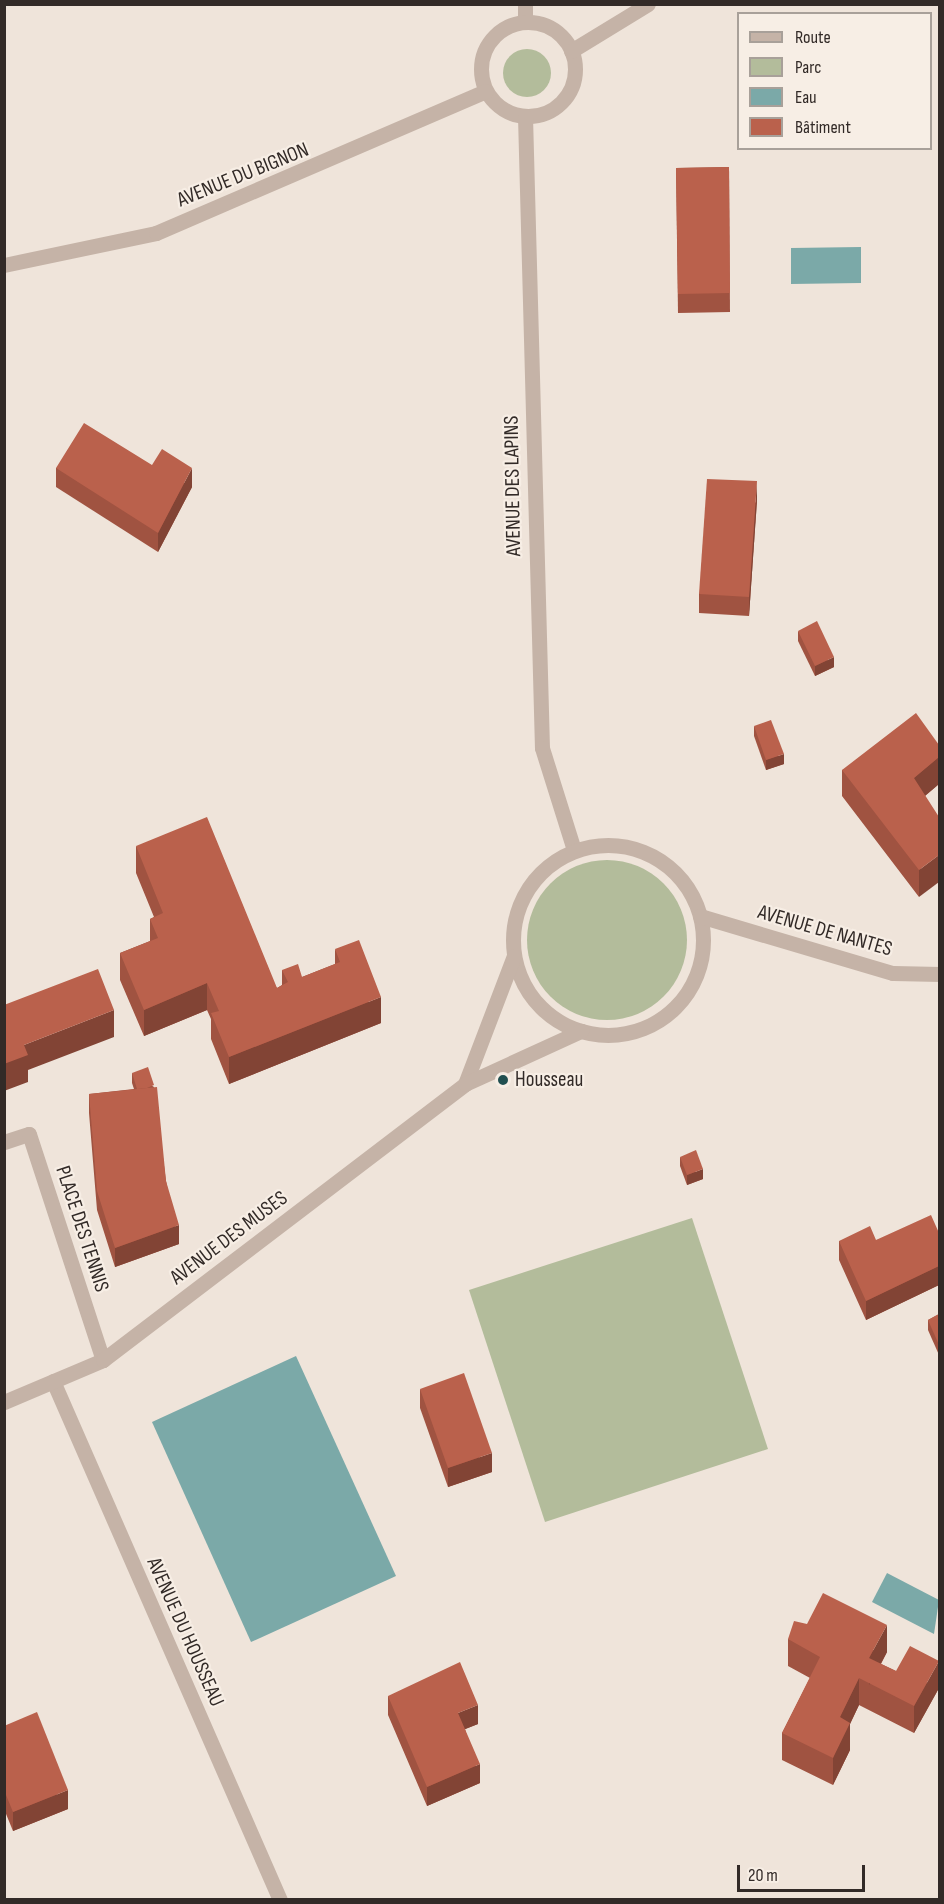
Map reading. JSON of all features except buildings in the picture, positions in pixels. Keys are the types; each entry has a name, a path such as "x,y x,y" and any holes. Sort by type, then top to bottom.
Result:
{"street":[{"path":"525,4 525,22"},
{"path":"571,51 648,4"},
{"path":"525,22 553,29 571,51 575,67 566,96 548,111 525,116 509,113 486,91 481,61 487,46 510,25 525,22"},
{"name":"AVENUE DU BIGNON","path":"4,265 156,233 486,91"},
{"name":"AVENUE DES LAPINS","path":"525,116 542,748 574,850"},
{"path":"465,1084 514,956 513,924 525,892 545,867 574,850 605,844 637,848 665,863 687,886 700,916 698,972 684,998 638,1030 610,1035 581,1031 537,1004 514,956"},
{"name":"AVENUE DE NANTES","path":"700,916 893,973 939,974"},
{"name":"AVENUE DES MUSES","path":"4,1402 103,1360 465,1084 581,1031"},
{"name":"PLACE DES TENNIS","path":"4,1142 29,1134 103,1360"},
{"name":"AVENUE DU HOUSSEAU","path":"53,1381 280,1899"}],"green space":[{"path":"527,49 544,56 551,73 544,90 527,97 510,90 503,73 510,56"},
{"path":"607,860 637,866 663,884 681,910 687,940 681,970 663,996 637,1014 607,1020 577,1014 551,996 533,970 527,940 533,910 551,884 577,866"},
{"path":"692,1218 768,1449 545,1522 469,1290"}],"water":[{"path":"861,247 861,283 791,284 791,248"},
{"path":"296,1356 396,1576 251,1642 152,1422"},
{"path":"887,1573 939,1600 934,1634 872,1602"}],"place":[{"name":"Housseau","path":"503,1080"}]}
